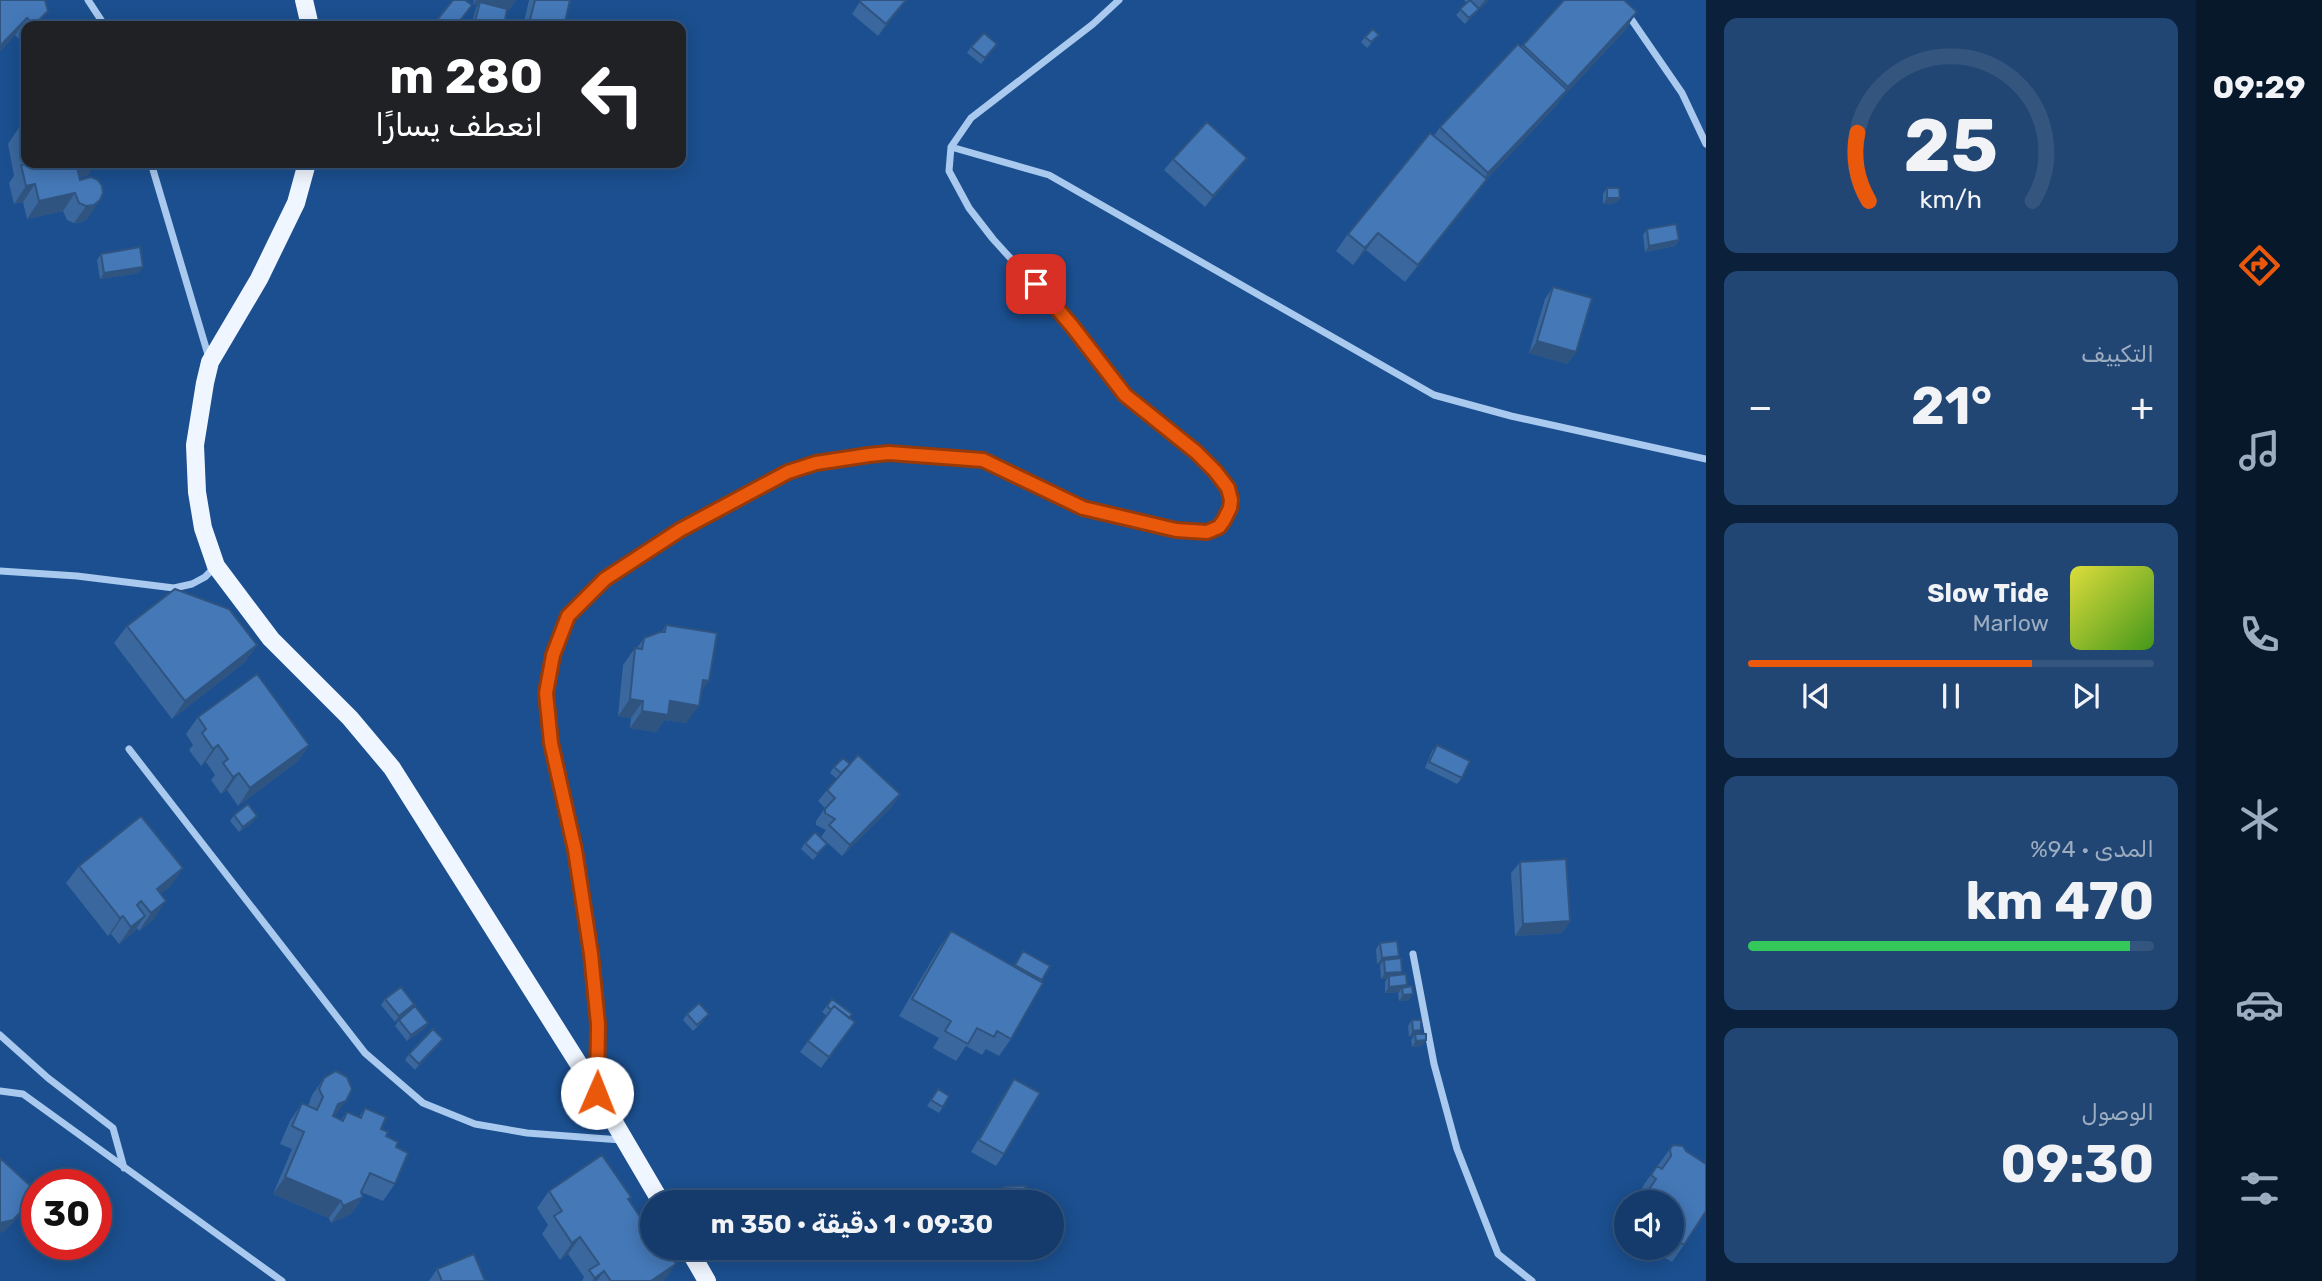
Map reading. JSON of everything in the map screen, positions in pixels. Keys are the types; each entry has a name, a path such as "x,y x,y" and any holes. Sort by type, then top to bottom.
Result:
{"main road":[{"path":"304,0 309,21"},
{"path":"306,168 296,203 258,279 210,362 205,383 195,445 197,492 216,566 271,639 350,718 391,768 597,1093 654,1190"},
{"path":"695,1260 707,1281"}],"street":[{"path":"88,0 102,21"},
{"path":"597,1093 598,1024 591,954 575,850 551,743 546,693 553,655 568,616 605,579 675,534 788,472 849,457 889,453 983,460 1083,508 1190,532 1207,532 1219,527 1230,508 1228,488 1215,471 1196,452 1125,395 1072,326 993,239 969,208 949,171 951,147 971,118 1093,24 1119,0"},
{"path":"1618,0 1682,93 1706,144"},
{"path":"951,147 1049,175 1434,395 1511,416 1706,459"},
{"path":"152,168 210,362"},
{"path":"0,571 77,576 174,588 192,584 205,577 216,566"},
{"path":"129,749 365,1053 423,1102 475,1124 527,1133 625,1140"},
{"path":"1413,954 1434,1064 1457,1149 1498,1254 1532,1281"},
{"path":"0,1035 48,1078 113,1129 124,1168"},
{"path":"0,1091 23,1094 282,1281"}],"building":[{"path":"0,0 45,0 48,11 38,21 30,21 27,18 21,21 0,46"},
{"path":"453,0 465,0 472,5 460,21 436,21"},
{"path":"535,0 570,0 565,21 530,21"},
{"path":"906,0 886,24 860,2"},
{"path":"1470,0 1479,9 1469,18 1460,9"},
{"path":"1564,0 1624,0 1637,12 1568,87 1523,45"},
{"path":"480,2 507,9 505,21 475,21"},
{"path":"1373,29 1379,35 1371,42 1365,37"},
{"path":"984,33 997,44 985,58 971,47"},
{"path":"1518,44 1567,90 1488,173 1440,127"},
{"path":"1207,122 1247,158 1213,196 1173,159"},
{"path":"1430,133 1487,179 1418,265 1378,233 1365,248 1348,234"},
{"path":"22,168 77,168 80,180 91,177 98,180 103,193 94,205 86,206 79,203 75,193 39,201 35,184 26,186"},
{"path":"1607,188 1619,188 1620,198 1607,198"},
{"path":"1676,224 1679,240 1649,246 1647,229"},
{"path":"140,247 143,267 104,273 101,254"},
{"path":"1553,287 1592,298 1576,352 1537,341"},
{"path":"175,589 229,609 257,645 185,701 127,626"},
{"path":"666,625 717,633 709,681 703,680 699,706 670,701 668,715 642,711 643,701 630,699 635,648 642,649 644,638 665,632"},
{"path":"257,674 309,745 250,788 239,773 233,777 223,763 228,759 218,745 213,749 202,733 206,729 198,717"},
{"path":"1437,745 1470,761 1462,778 1429,762"},
{"path":"858,755 900,794 850,845 829,825 835,819 825,813 825,809 835,798 827,790"},
{"path":"843,758 850,764 841,773 834,767"},
{"path":"248,804 257,816 243,827 234,815"},
{"path":"141,816 183,868 157,889 166,901 151,913 141,901 137,905 145,916 131,927 123,916 120,918 79,866"},
{"path":"815,832 827,844 817,854 805,843"},
{"path":"1566,859 1570,921 1523,924 1520,862"},
{"path":"951,931 1043,983 1011,1039 997,1031 994,1037 977,1028 968,1044 945,1031 951,1021 912,999"},
{"path":"1397,941 1399,956 1382,958 1380,943"},
{"path":"1023,951 1050,966 1042,980 1015,965"},
{"path":"1401,958 1402,972 1385,973 1384,960"},
{"path":"1406,974 1407,985 1389,987 1389,976"},
{"path":"1412,986 1413,994 1403,995 1402,988"},
{"path":"401,987 414,1004 399,1016 385,999"},
{"path":"832,999 852,1014 849,1018 834,1006 831,1010 827,1006"},
{"path":"699,1003 709,1014 697,1025 687,1014"},
{"path":"415,1006 428,1023 411,1035 399,1020"},
{"path":"834,1006 855,1022 829,1057 808,1041"},
{"path":"1412,1020 1421,1020 1421,1030 1413,1031"},
{"path":"433,1029 443,1039 419,1064 409,1054"},
{"path":"1415,1034 1426,1034 1426,1040 1416,1041"},
{"path":"336,1071 347,1077 352,1089 346,1101 338,1104 333,1116 343,1121 347,1112 361,1118 365,1108 386,1117 381,1129 388,1132 386,1136 398,1142 396,1147 408,1153 395,1184 370,1173 361,1192 363,1197 343,1206 341,1201 285,1177 304,1132 292,1126 302,1103 317,1110 323,1097 319,1089 324,1078"},
{"path":"1014,1079 1040,1093 1004,1154 979,1140"},
{"path":"938,1089 949,1096 943,1107 931,1100"},
{"path":"1673,1145 1683,1146 1706,1164 1706,1211 1684,1245 1684,1190 1647,1190 1656,1179 1651,1175 1657,1166 1662,1169 1671,1156 1670,1149"},
{"path":"602,1155 631,1197 628,1199 640,1217 640,1260 674,1260 676,1264 651,1281 611,1281 604,1271 595,1278 589,1270 599,1264 580,1237 572,1243 554,1216 562,1211 549,1191"},
{"path":"0,1158 21,1177 21,1212 13,1220 0,1223"},
{"path":"1026,1186 1024,1190 1002,1190 1004,1187"},
{"path":"474,1254 485,1281 442,1281 437,1269"}],"route":[{"path":"597,1093 598,1024 591,954 575,850 551,743 546,693 553,655 568,616 605,579 680,530 788,472 816,463 889,453 983,460 1083,508 1176,530 1207,532 1219,527 1224,520 1231,500 1228,488 1215,471 1196,452 1125,395 1036,284"}]}
